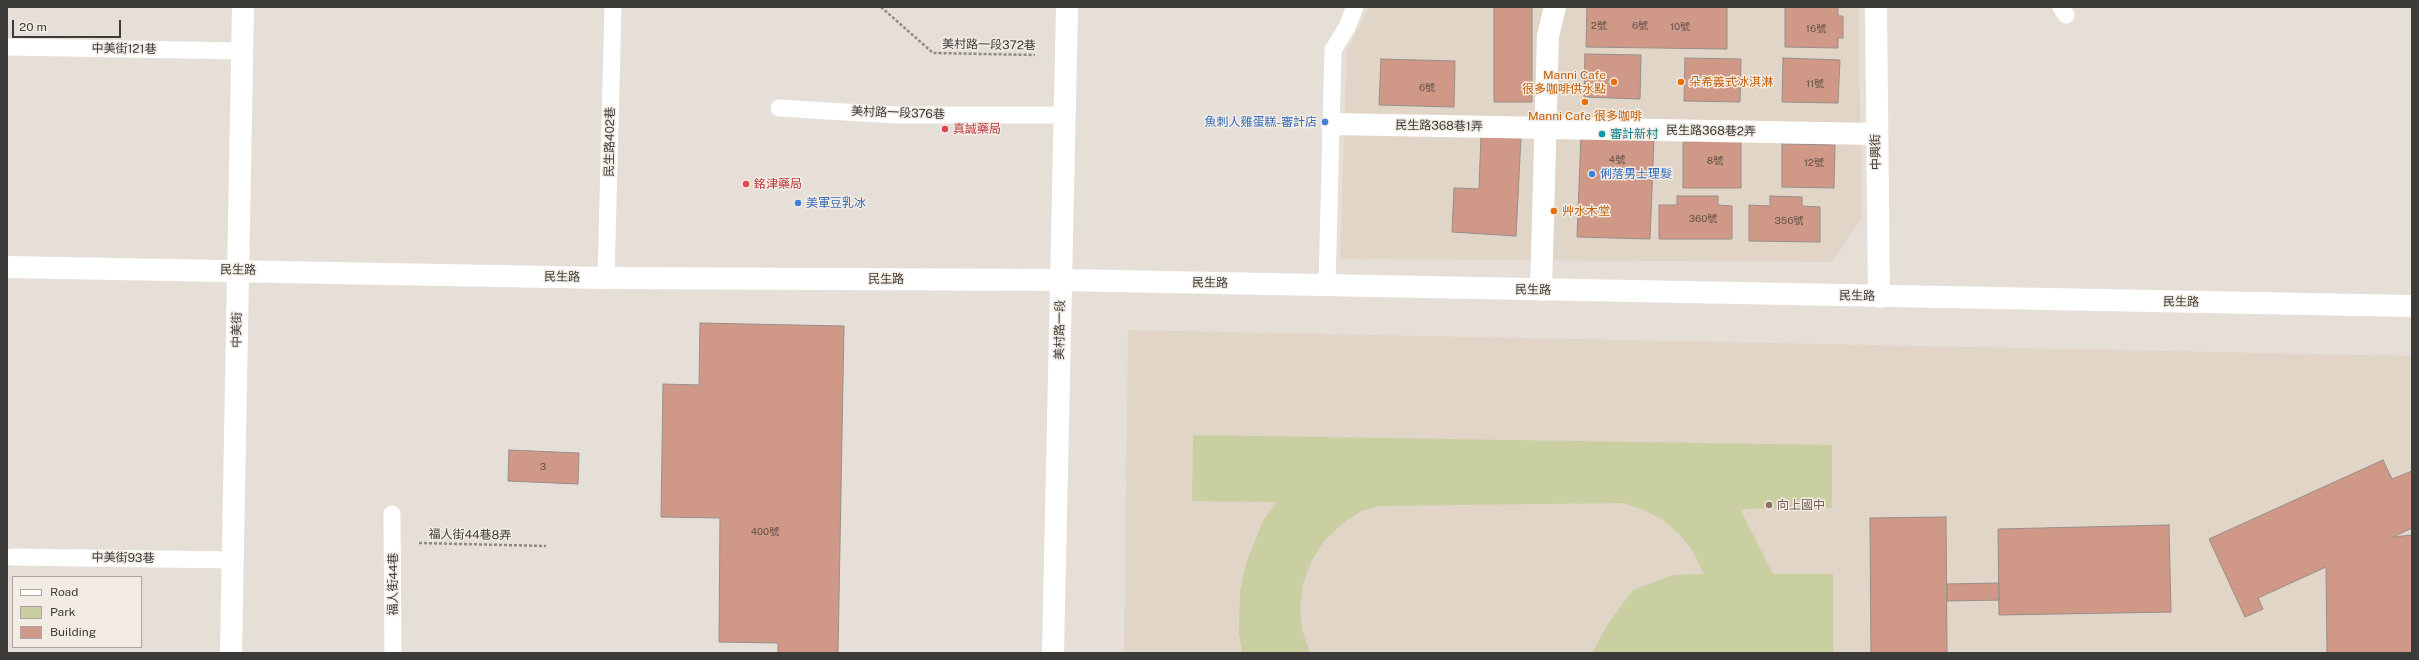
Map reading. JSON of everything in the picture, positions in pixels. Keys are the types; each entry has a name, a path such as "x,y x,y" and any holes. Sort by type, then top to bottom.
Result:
{"street":[{"name":"中美街","path":"231,653 243,7"},
{"name":"美村路一段","path":"1053,653 1067,7"},
{"path":"1542,290 1548,36 1555,7"},
{"name":"中興街","path":"1876,7 1876,134 1879,297"},
{"name":"民生路368巷1弄","path":"1332,124 1546,128"},
{"name":"民生路368巷2弄","path":"1546,128 1876,134"},
{"name":"民生路","path":"7,267 238,270 606,278 1062,280 1879,297 2412,306"}],"lane":[{"name":"民生路402巷","path":"606,278 613,7"},
{"path":"1327,286 1333,50 1347,27 1354,7"},
{"name":"中美街121巷","path":"7,47 242,51"},
{"name":"美村路一段376巷","path":"779,108 895,115 1065,115"},
{"name":"福人街44巷","path":"392,514 393,653"},
{"name":"中美街93巷","path":"12,556 233,560"}],"path":[{"name":"美村路一段372巷","path":"881,7 933,53 1066,55"},
{"name":"福人街44巷8弄","path":"392,543 546,546"}],"shaded area":[{"name":"審計新村","path":"1370,7 1858,7 1862,217 1832,262 1340,259 1347,50"},
{"name":"向上國中","path":"1128,330 2412,356 2412,653 1124,653"}],"green space":[{"path":"1193,435 1832,445 1832,508 1740,509 1773,574 1833,574 1833,653 1592,653 1608,624 1633,590 1673,575 1704,574 1692,550 1679,534 1663,520 1644,510 1624,503 1380,506 1361,511 1341,525 1324,541 1311,562 1303,584 1300,608 1302,629 1310,653 1242,653 1239,632 1240,592 1246,563 1263,521 1277,502 1192,501"}],"building":[{"path":"1494,7 1532,7 1532,102 1494,102"},
{"path":"1587,7 1727,7 1727,49 1586,47"},
{"path":"1785,7 1838,7 1838,16 1843,16 1843,38 1838,38 1838,48 1785,47"},
{"path":"1585,54 1641,55 1640,99 1584,97"},
{"path":"1685,58 1741,59 1740,102 1684,101"},
{"path":"1783,58 1840,60 1838,103 1782,102"},
{"path":"1381,59 1455,61 1454,107 1379,105"},
{"path":"1481,135 1521,137 1516,236 1452,232 1454,188 1479,189"},
{"path":"1581,136 1654,139 1650,239 1577,237"},
{"path":"1741,141 1741,188 1683,188 1683,142"},
{"path":"1782,144 1835,145 1834,188 1782,187"},
{"path":"1677,196 1718,196 1718,205 1732,206 1732,239 1659,239 1659,205 1677,205"},
{"path":"1770,196 1802,197 1802,206 1820,207 1820,242 1749,241 1749,205 1770,206"},
{"path":"700,323 844,326 838,653 778,653 778,643 719,642 720,518 661,517 663,384 699,385"},
{"path":"509,450 579,453 578,484 508,481"},
{"path":"2383,460 2392,479 2412,471 2412,528 2393,537 2412,535 2412,653 2327,653 2326,567 2258,598 2263,609 2245,617 2209,539"},
{"path":"1946,517 1947,653 1871,653 1870,518"},
{"path":"2169,525 2171,612 1999,615 1998,529"},
{"path":"1999,583 1999,600 1947,601 1947,584"}],"place":[{"name":"Manni Cafe 很多咖啡供水點","path":"1614,82"},
{"name":"朵希義式冰淇淋","path":"1681,82"},
{"name":"Manni Cafe 很多咖啡","path":"1585,102"},
{"name":"魚刺人雞蛋糕-審計店","path":"1325,122"},
{"name":"真誠藥局","path":"945,129"},
{"name":"審計新村","path":"1602,134"},
{"name":"俐落男士理髮","path":"1592,174"},
{"name":"銘津藥局","path":"746,184"},
{"name":"美軍豆乳冰","path":"798,203"},
{"name":"艸水木堂","path":"1554,211"},
{"name":"向上國中","path":"1769,505"}]}
